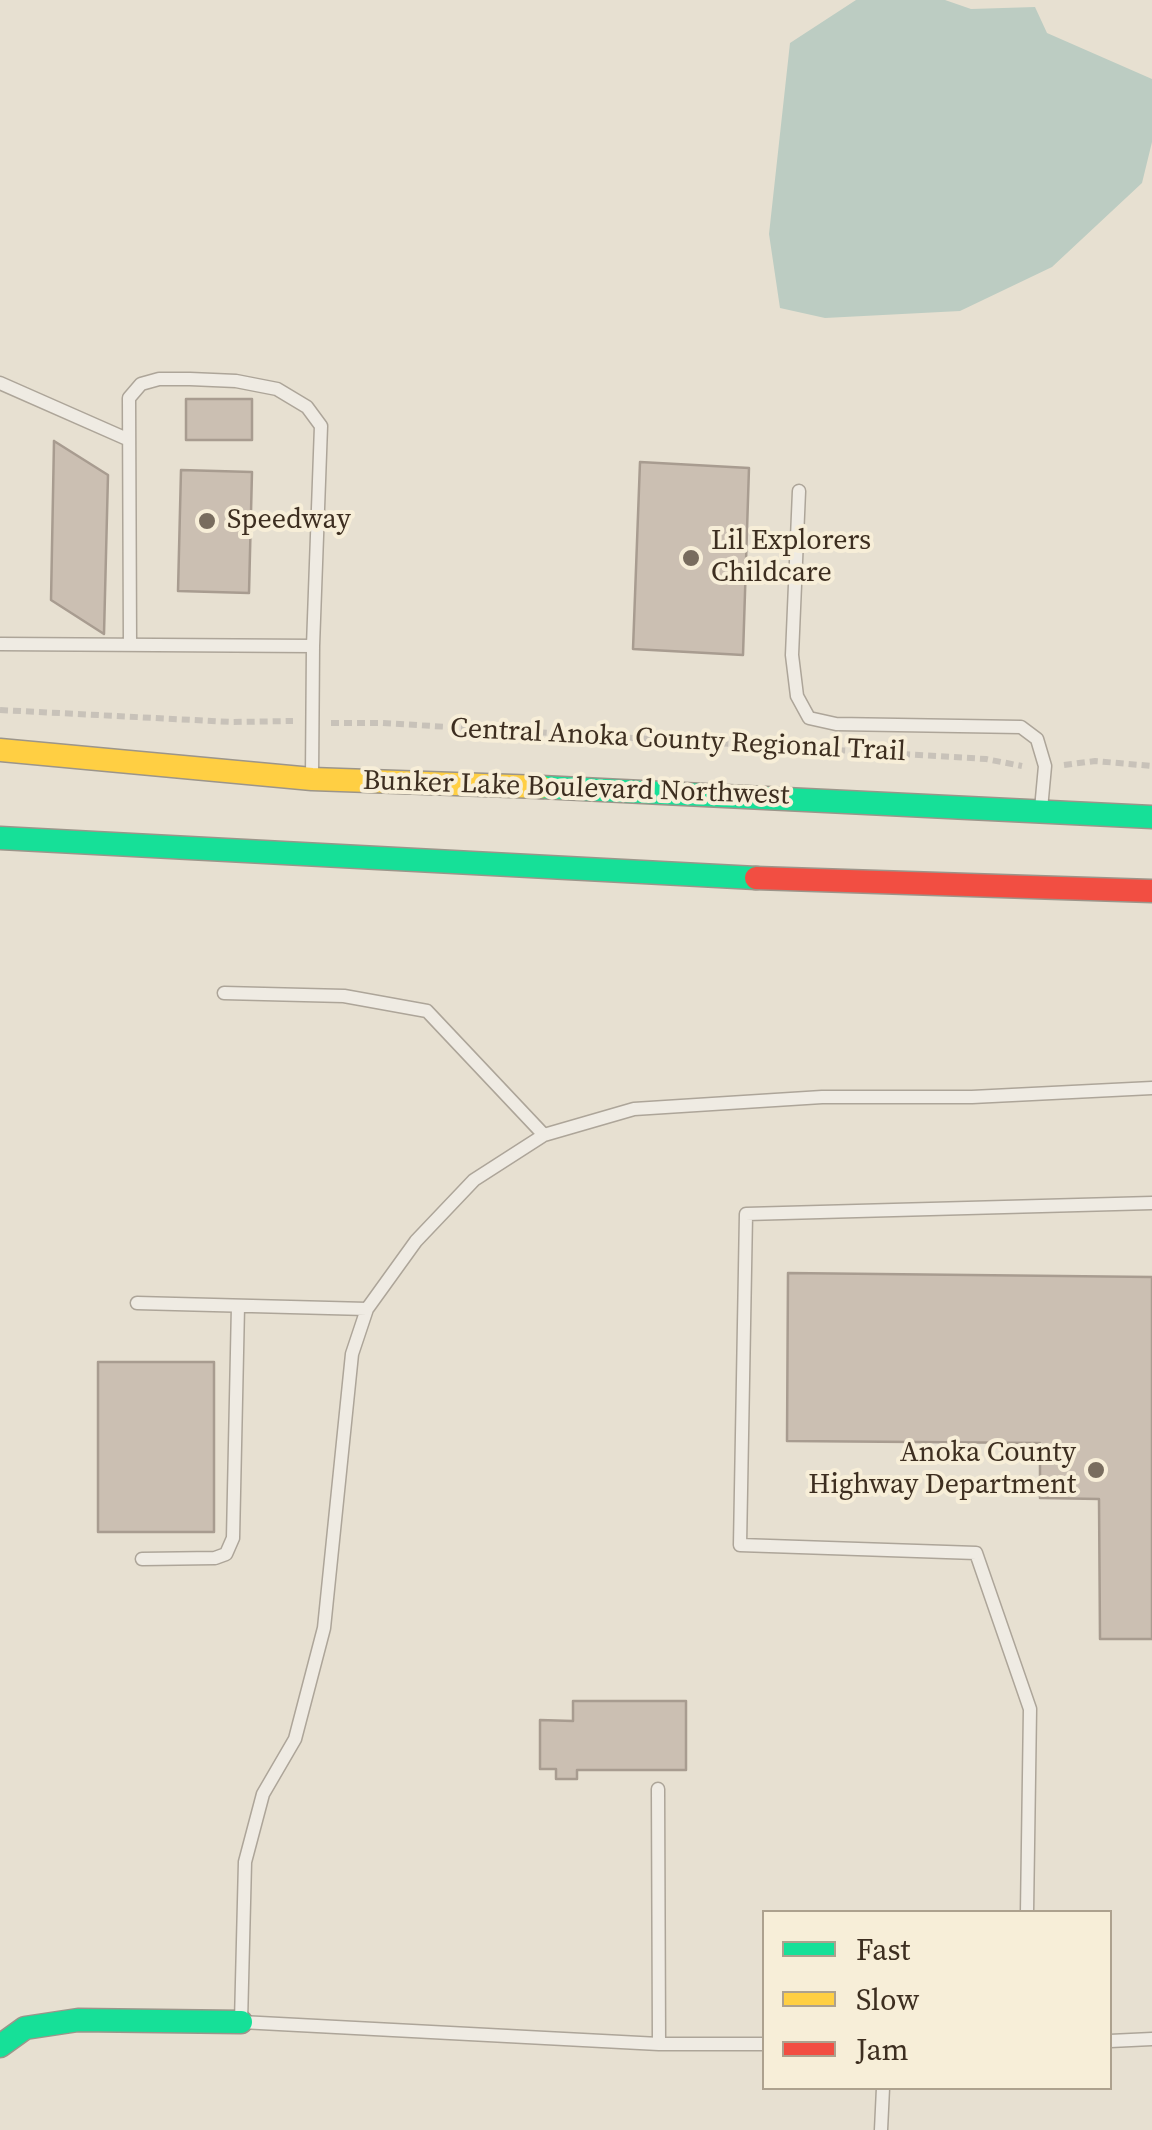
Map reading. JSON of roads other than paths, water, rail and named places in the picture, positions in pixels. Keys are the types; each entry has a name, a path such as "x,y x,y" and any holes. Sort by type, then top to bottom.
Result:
{"main road":[{"name":"Bunker Lake Boulevard Northwest","path":"0,750 312,779 669,791 1152,817"},
{"path":"0,838 790,880 1152,891"},
{"path":"0,2046 25,2028 78,2020 241,2022"}],"lane":[{"path":"130,644 128,398 140,384 159,380 236,381 277,389 307,407 321,426 312,779"},
{"path":"0,383 128,439"},
{"path":"799,492 792,655 796,696 809,718 836,724 1020,726 1037,739 1045,766 1041,811"},
{"path":"0,644 313,646"},
{"path":"224,994 344,996 427,1011 544,1135"},
{"path":"762,2044 659,2044 241,2022 244,1862 263,1794 296,1739 324,1628 352,1354 367,1309 416,1241 474,1180 544,1135 634,1109 822,1097 972,1097 1152,1088"},
{"path":"1027,1910 1030,1708 976,1552 740,1546 746,1214 1152,1203"},
{"path":"138,1303 367,1309"},
{"path":"142,1559 215,1558 226,1554 233,1538 238,1306"},
{"path":"658,1789 659,2044"},
{"path":"1112,2042 1152,2040"},
{"path":"881,2130 883,2090"}],"place":[{"name":"Speedway","path":"207,521"},
{"name":"Lil Explorers Childcare","path":"691,558"},
{"name":"Anoka County Highway Department","path":"1096,1470"}]}
